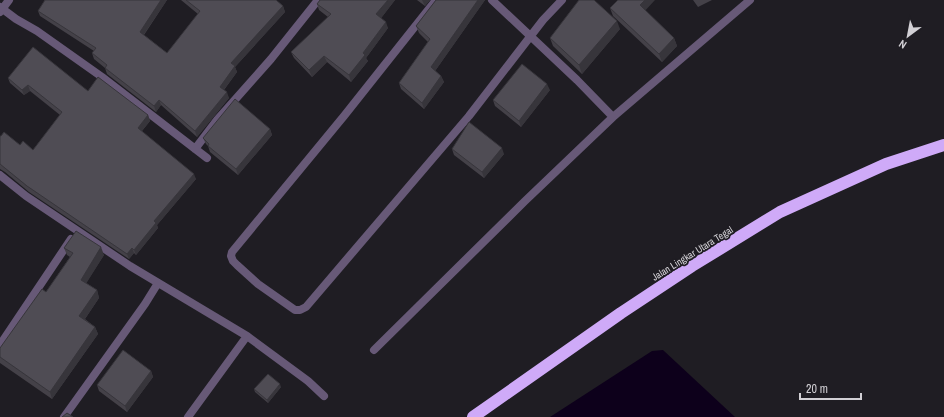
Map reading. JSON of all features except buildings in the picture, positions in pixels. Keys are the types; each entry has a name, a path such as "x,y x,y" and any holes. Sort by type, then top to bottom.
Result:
{"highway":[{"name":"Jalan Lingkar Utara Tegal","path":"473,417 621,313 692,266 780,212 886,164 944,145"}],"street":[{"path":"9,0 1,9 38,31 102,77 207,158"},
{"path":"195,149 217,120 271,59 318,0"},
{"path":"436,0 344,116 232,252 232,261 258,284 295,310 300,310 306,307 336,273 469,116 530,36 562,0"},
{"path":"492,0 577,80 613,117"},
{"path":"374,350 525,201 613,117 750,0"},
{"path":"1,177 26,196 158,283 247,336 308,381 324,396"},
{"path":"0,345 77,230"},
{"path":"64,417 145,304 158,283"},
{"path":"188,417 247,336"}],"shaded area":[{"path":"663,350 735,417 550,417 652,351"}]}
